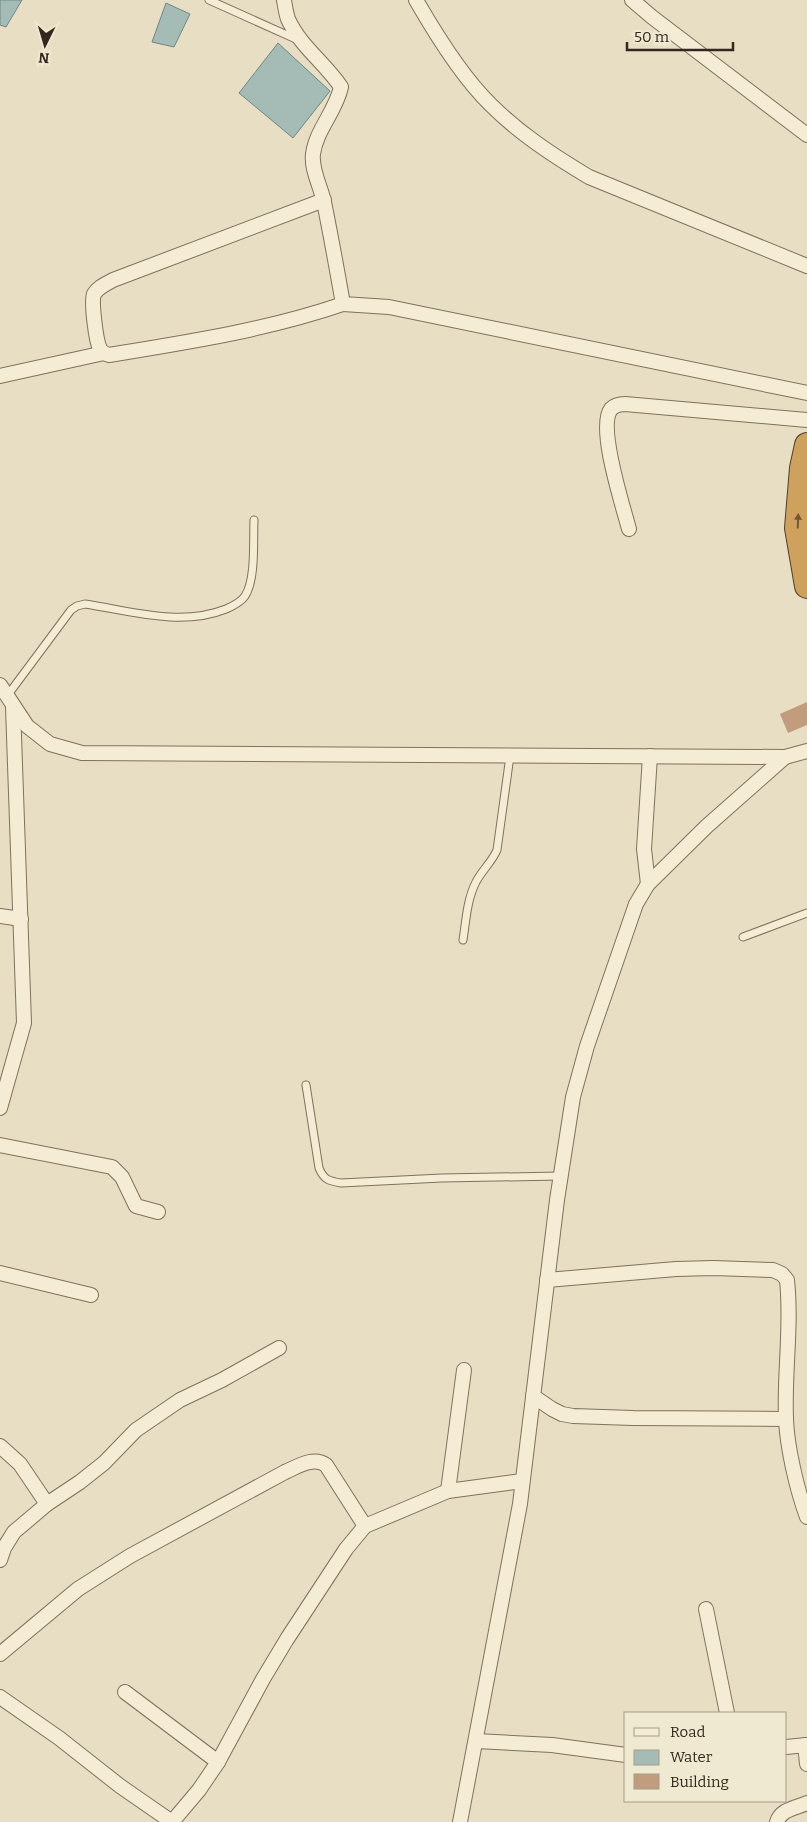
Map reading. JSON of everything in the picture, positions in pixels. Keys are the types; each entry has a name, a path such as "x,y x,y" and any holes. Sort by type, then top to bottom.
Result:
{"highway":[{"path":"807,446 802,468 798,528 807,586"}],"street":[{"path":"284,0 288,18 301,41 333,75 341,87 338,99 320,134 313,154 314,167 324,200 343,304"},
{"path":"416,0 459,66 490,104 514,126 560,160 589,177 807,266"},
{"path":"632,0 807,135"},
{"path":"104,353 99,347 93,304 94,294 100,287 113,280 324,200"},
{"path":"0,376 104,353 110,355 261,327 315,314 343,304 389,307 807,393"},
{"path":"629,529 607,436 610,410 616,405 625,404 807,420"},
{"path":"7,696 27,726 50,744 82,753 785,757 807,751"},
{"path":"0,1108 24,1023 21,919 7,696"},
{"path":"648,884 644,848 650,756"},
{"path":"460,1822 520,1504 561,1176 573,1097 587,1046 636,904 648,884 707,826 785,757"},
{"path":"0,916 21,919"},
{"path":"0,1145 112,1167 122,1177 136,1206 158,1212"},
{"path":"547,1280 676,1269 773,1270 782,1274 787,1280 790,1329 786,1419 800,1494 807,1517"},
{"path":"0,1273 90,1295"},
{"path":"2,1550 14,1532 47,1504 80,1482 104,1462 124,1440 154,1417 180,1400 222,1380 279,1348"},
{"path":"448,1491 464,1370"},
{"path":"533,1396 552,1409 562,1414 573,1416 786,1419"},
{"path":"0,1446 20,1464 47,1504"},
{"path":"0,1654 78,1589 130,1556 285,1472 307,1463 316,1461 326,1465 365,1526"},
{"path":"0,1697 59,1738 120,1786 172,1822 199,1790 218,1762 286,1639 346,1549 365,1526 448,1491 522,1481"},
{"path":"706,1609 727,1712"},
{"path":"125,1692 218,1762"},
{"path":"476,1741 552,1745 624,1755"},
{"path":"787,1747 806,1745 807,1764"},
{"path":"777,1822 785,1811 807,1803"}],"lane":[{"path":"209,0 301,41"},
{"path":"7,696 71,610 77,606 85,604 156,617 183,617 217,612 233,606 244,598 249,587 254,520"},
{"path":"463,940 473,889 497,850 510,756"},
{"path":"743,937 807,912"},
{"path":"306,1085 319,1168 323,1178 330,1181 341,1183 461,1177 561,1176"}],"water":[{"path":"0,0 22,0 6,27 0,25"},
{"path":"166,3 190,14 174,47 152,42"},
{"path":"278,43 330,91 293,138 239,93"}],"building":[{"path":"807,702 807,725 788,733 780,714"}]}
